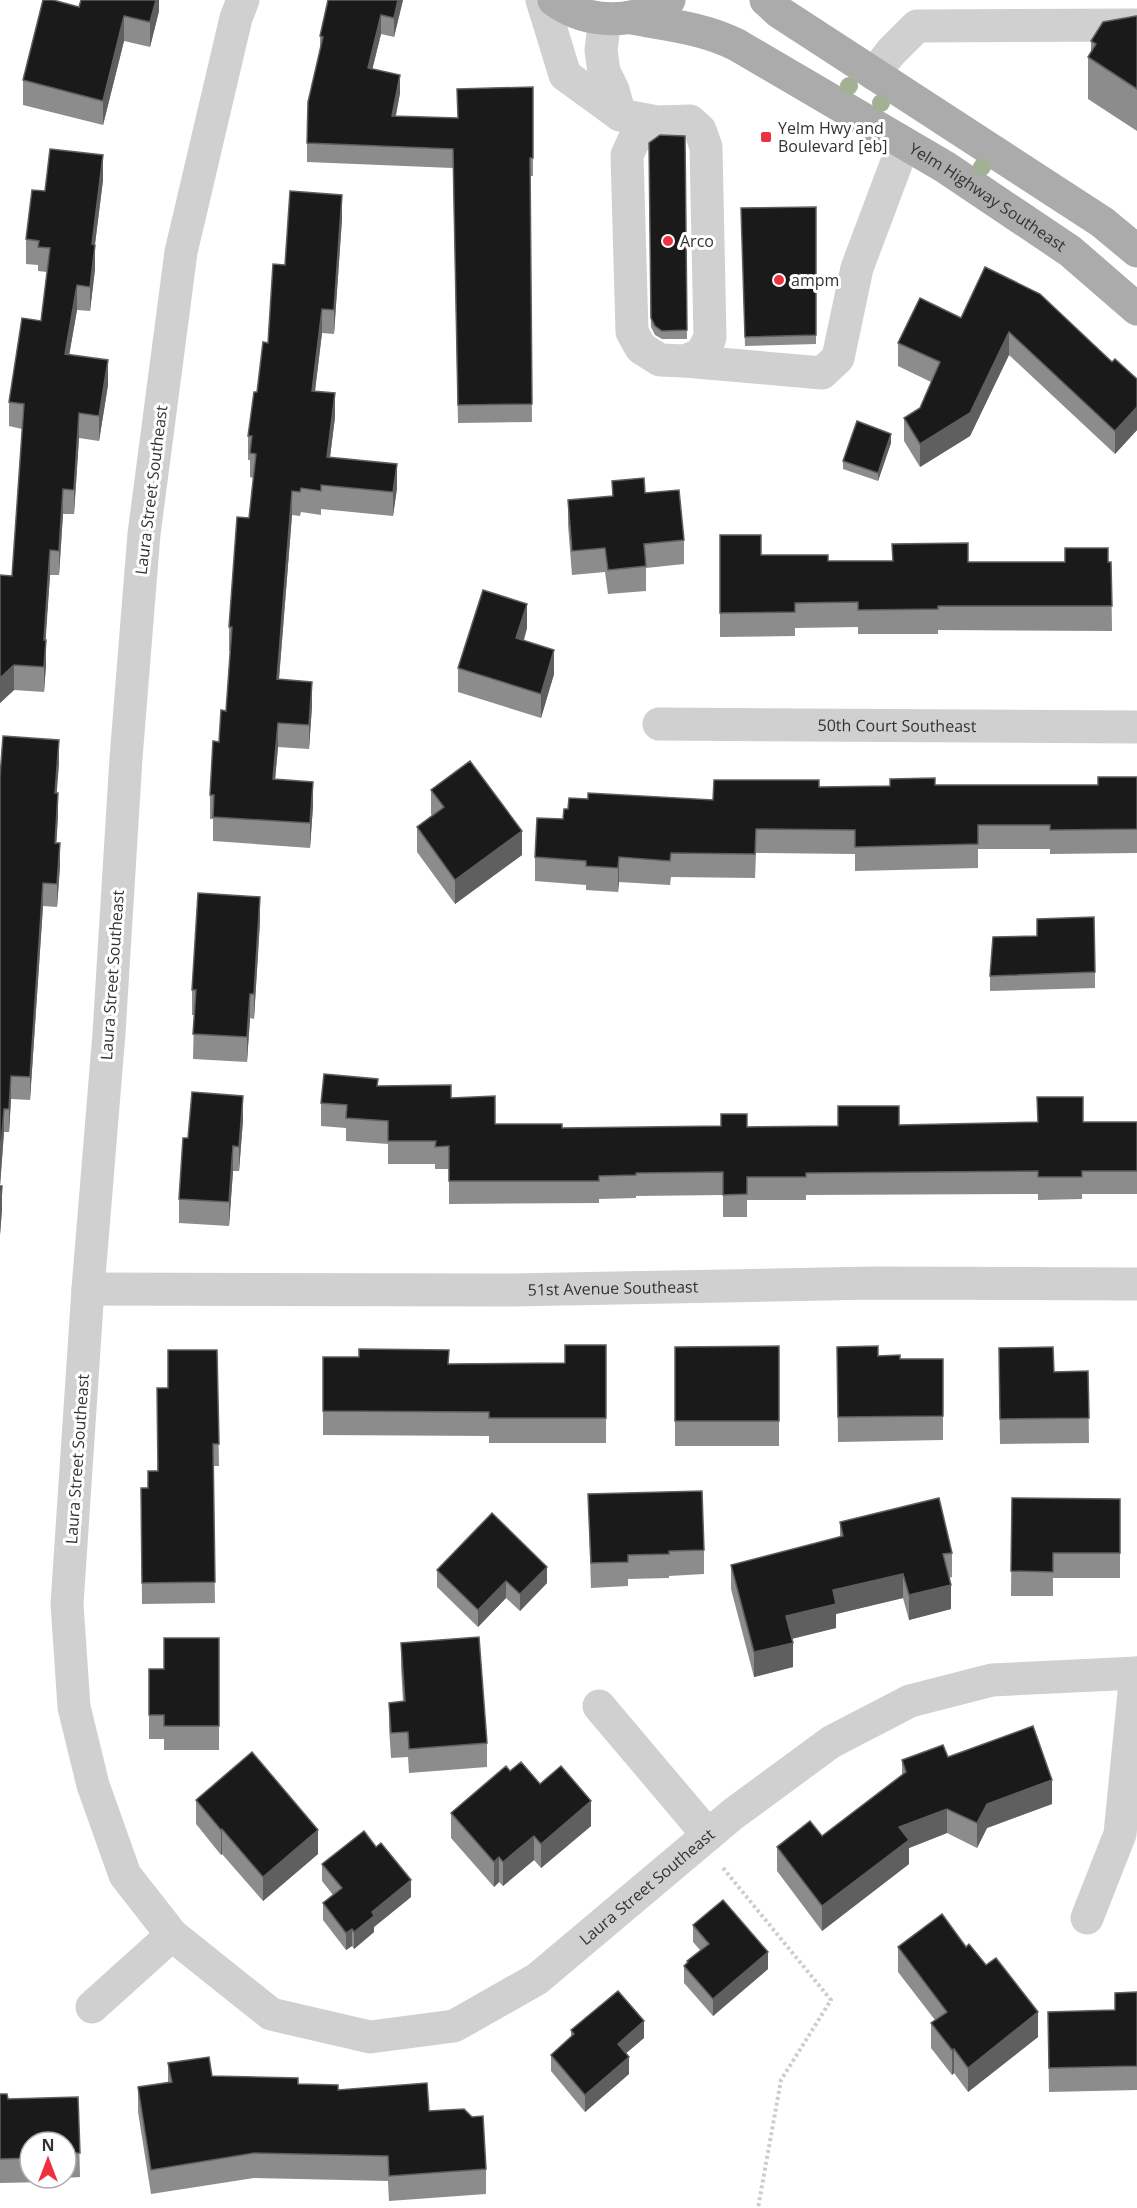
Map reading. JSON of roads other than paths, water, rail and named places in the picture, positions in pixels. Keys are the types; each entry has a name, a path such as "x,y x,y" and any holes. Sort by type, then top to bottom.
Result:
{"main road":[{"name":"Yelm Highway Southeast","path":"554,0 580,14 693,28 721,37 945,167 1070,251 1137,309"},
{"path":"618,18 658,8 669,0"},
{"path":"766,0 779,12 1102,222 1137,251"}],"street":[{"name":"Laura Street Southeast","path":"243,0 236,18 182,252 144,534 126,758 109,1033 88,1289 67,1604 74,1707 93,1785 125,1875 172,1935 271,2014 370,2037 454,2026 537,1979 705,1838 831,1742 910,1701 992,1680 1136,1673"},
{"path":"542,0 565,75 620,115 657,122 690,121 699,130 706,147 710,338 702,354 685,361"},
{"path":"618,18 601,50 603,65 620,115"},
{"path":"874,74 891,52 917,26 1137,25"},
{"path":"657,122 634,140 627,155 632,332 641,348 660,360 822,373 838,358 857,268 904,143"},
{"name":"50th Court Southeast","path":"659,723 1137,727"},
{"name":"51st Avenue Southeast","path":"88,1289 512,1290 874,1283 1137,1284"},
{"path":"1087,1918 1120,1834 1136,1673"},
{"path":"599,1706 705,1838"},
{"path":"92,2007 172,1935"}],"place":[{"name":"Yelm Hwy and Boulevard [eb]","path":"766,137"},
{"name":"Arco","path":"668,241"},
{"name":"ampm","path":"779,280"}]}
